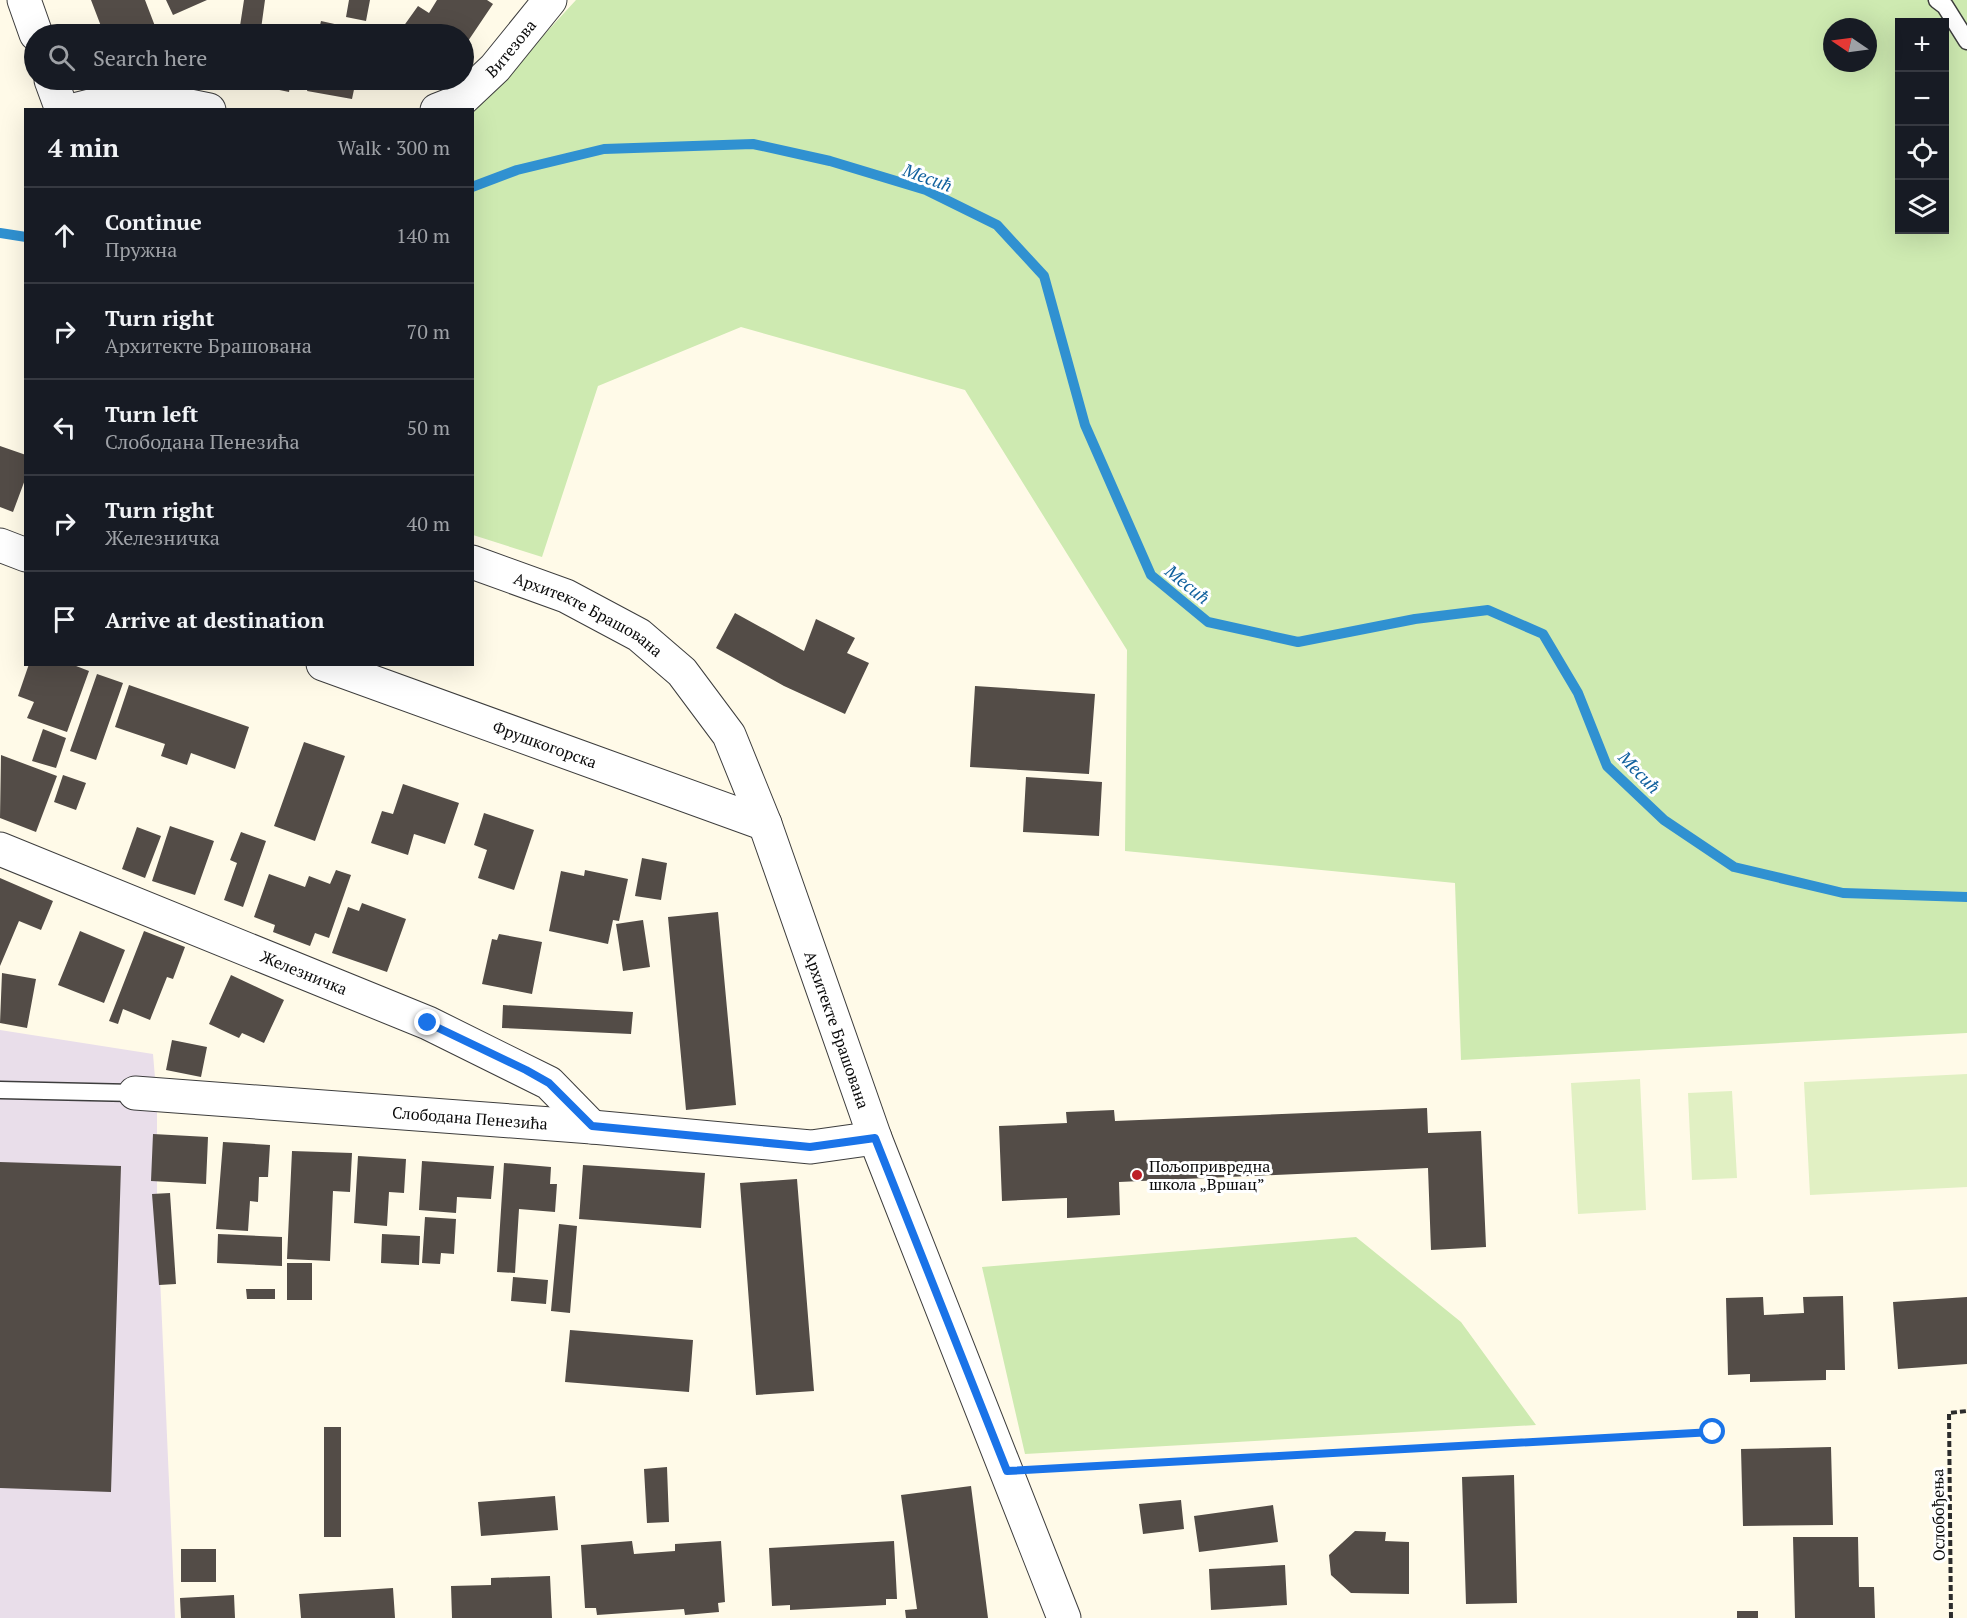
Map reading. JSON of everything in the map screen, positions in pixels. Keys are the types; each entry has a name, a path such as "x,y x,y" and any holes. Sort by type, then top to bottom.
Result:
{"street":[{"path":"24,0 32,24"},
{"name":"Витезова","path":"474,88 495,68 550,0"},
{"path":"55,90 61,108"},
{"name":"Витезова","path":"442,108 460,101 472,90"},
{"path":"82,108 110,101 155,99 199,108"},
{"path":"0,545 24,554"},
{"name":"Архитекте Брашована","path":"474,563 576,601 639,635 682,672 729,735 765,824 875,1138 1064,1618"},
{"name":"Фрушкогорска","path":"329,666 765,824"},
{"name":"Железничка","path":"0,849 428,1023 549,1083 592,1126"},
{"name":"Слободана Пенезића","path":"135,1093 592,1126 810,1147 875,1138"}],"lane":[{"path":"1936,0 1945,6 1967,41"},
{"path":"0,1090 135,1093"}],"path":[{"name":"Ослобођења","path":"1951,1618 1949,1413 1967,1411"},
{"path":"1007,1471 1713,1432"}],"shaded area":[{"path":"0,1030 153,1054 157,1102 157,1208 175,1618 0,1618"}],"green space":[{"path":"576,0 1967,0 1967,1033 1461,1060 1455,883 1125,851 1127,650 965,390 741,327 598,386 542,557 474,535 474,111"},
{"path":"1967,1074 1967,1187 1810,1195 1804,1082"},
{"path":"1640,1079 1646,1210 1578,1214 1571,1083"},
{"path":"1732,1091 1737,1178 1692,1180 1688,1093"},
{"path":"1356,1237 1461,1322 1536,1425 1025,1454 982,1267"}],"building":[{"path":"91,0 145,0 154,24 100,24"},
{"path":"166,0 207,0 173,15"},
{"path":"244,0 265,0 262,24 240,24"},
{"path":"349,0 370,0 366,21 346,17"},
{"path":"437,0 487,0 493,4 474,32 474,24 405,24 418,6 429,13"},
{"path":"307,90 354,90 352,99"},
{"path":"0,446 24,454 24,482 13,512 0,507"},
{"path":"735,613 804,651 816,619 855,638 847,653 869,663 845,714 784,686 716,648"},
{"path":"28,666 76,666 89,671 67,732 27,718 34,702 18,696"},
{"path":"97,674 123,683 96,760 70,751"},
{"path":"129,685 249,727 235,769 191,753 187,765 161,756 165,744 115,727"},
{"path":"975,686 1095,694 1089,774 970,767"},
{"path":"43,729 66,738 56,768 32,761"},
{"path":"304,742 345,756 315,841 274,826"},
{"path":"1,755 57,776 36,832 0,818"},
{"path":"63,775 86,783 76,810 54,802"},
{"path":"1026,777 1102,782 1099,836 1023,832"},
{"path":"403,784 459,803 445,844 414,834 408,855 371,843 382,811 393,814"},
{"path":"484,813 534,830 514,890 478,878 487,850 474,845"},
{"path":"170,826 214,841 195,895 152,881"},
{"path":"137,827 161,836 145,878 122,869"},
{"path":"241,832 266,841 243,907 224,900 237,863 230,860"},
{"path":"642,858 667,863 661,900 635,896"},
{"path":"336,870 351,875 329,938 315,933 310,946 273,932 275,925 254,917 269,874 305,887 309,876 330,884"},
{"path":"585,870 628,879 619,921 613,920 608,944 549,931 561,871 584,876"},
{"path":"0,878 53,901 41,930 19,921 0,966"},
{"path":"362,903 406,919 387,972 332,953 348,907 359,911"},
{"path":"718,912 736,1105 686,1110 668,917"},
{"path":"643,920 650,967 623,971 616,924"},
{"path":"80,931 125,950 104,1003 58,985"},
{"path":"144,931 185,947 173,979 167,977 150,1020 123,1009 118,1024 109,1021"},
{"path":"499,934 542,942 532,994 482,984 492,939 497,940"},
{"path":"2,973 36,979 27,1028 0,1023"},
{"path":"231,975 284,1000 264,1043 242,1033 239,1038 209,1024"},
{"path":"503,1005 633,1012 631,1034 502,1028"},
{"path":"172,1040 207,1047 201,1077 166,1070"},
{"name":"Пољопривредна школа „Вршац”","path":"1427,1108 1428,1133 1481,1131 1486,1247 1431,1250 1428,1168 1119,1182 1120,1215 1067,1218 1067,1198 1002,1201 999,1126 1067,1123 1066,1112 1114,1110 1115,1121"},
{"path":"153,1134 208,1137 206,1184 151,1181"},
{"path":"223,1142 270,1145 268,1177 259,1177 258,1202 250,1201 248,1231 216,1229"},
{"path":"292,1151 352,1153 350,1192 333,1191 330,1261 287,1259"},
{"path":"358,1156 406,1159 404,1193 389,1192 387,1226 354,1223"},
{"path":"422,1161 494,1166 491,1199 457,1197 456,1213 419,1210"},
{"path":"0,1162 121,1166 111,1492 0,1488"},
{"path":"504,1163 551,1167 550,1184 557,1184 555,1212 519,1209 515,1273 497,1272"},
{"path":"583,1165 705,1173 701,1228 579,1219"},
{"path":"797,1179 814,1391 756,1395 740,1183"},
{"path":"170,1193 176,1284 159,1285 152,1194"},
{"path":"425,1217 456,1219 454,1254 441,1253 440,1264 422,1263"},
{"path":"559,1224 577,1226 570,1313 551,1311"},
{"path":"218,1234 282,1237 282,1266 217,1263"},
{"path":"382,1234 420,1236 419,1265 381,1263"},
{"path":"287,1263 312,1263 312,1300 287,1300"},
{"path":"513,1277 548,1280 546,1304 511,1301"},
{"path":"246,1289 275,1289 275,1299 247,1299"},
{"path":"1843,1296 1845,1370 1826,1370 1826,1380 1750,1382 1750,1374 1728,1375 1726,1298 1763,1297 1764,1315 1804,1313 1803,1297"},
{"path":"1967,1297 1967,1364 1898,1369 1893,1302"},
{"path":"570,1330 693,1340 689,1392 565,1382"},
{"path":"324,1427 341,1427 341,1537 324,1537"},
{"path":"1831,1447 1833,1525 1743,1526 1741,1449"},
{"path":"667,1467 669,1522 647,1523 644,1469"},
{"path":"1514,1475 1517,1603 1466,1604 1462,1477"},
{"path":"971,1486 988,1618 906,1618 905,1610 917,1609 901,1495"},
{"path":"555,1496 558,1530 481,1536 478,1502"},
{"path":"1181,1500 1184,1529 1143,1534 1139,1504"},
{"path":"1273,1505 1278,1542 1199,1552 1194,1516"},
{"path":"1355,1531 1386,1532 1385,1541 1409,1542 1409,1594 1351,1593 1331,1575 1329,1555"},
{"path":"1793,1537 1858,1537 1859,1587 1874,1587 1875,1618 1795,1618"},
{"path":"632,1541 634,1554 675,1551 675,1544 721,1541 725,1602 718,1603 719,1612 685,1615 684,1609 597,1615 596,1608 585,1608 581,1545"},
{"path":"894,1541 897,1599 886,1599 886,1605 790,1610 790,1605 772,1606 769,1548"},
{"path":"181,1549 216,1549 216,1582 181,1582"},
{"path":"1285,1565 1287,1605 1211,1610 1209,1569"},
{"path":"550,1576 552,1618 452,1618 451,1586 491,1585 491,1578"},
{"path":"393,1588 395,1618 301,1618 299,1594"},
{"path":"234,1595 235,1618 181,1618 180,1598"},
{"path":"1737,1611 1758,1611 1758,1618 1737,1618"}],"waterway":[{"name":"Месић","path":"474,186 517,170 604,149 753,144 830,161 926,190 997,225 1044,276 1085,425 1151,575 1208,622 1298,642 1415,619 1488,610 1543,634 1578,693 1607,766 1664,820 1734,867 1843,893 1967,897"},
{"name":"Месић","path":"0,233 24,237"}],"place":[{"name":"Пољопривредна школа „Вршац”","path":"1137,1175"}],"route":[{"path":"428,1023 549,1083 592,1126 810,1147 875,1138 1007,1471 1713,1432"}]}
